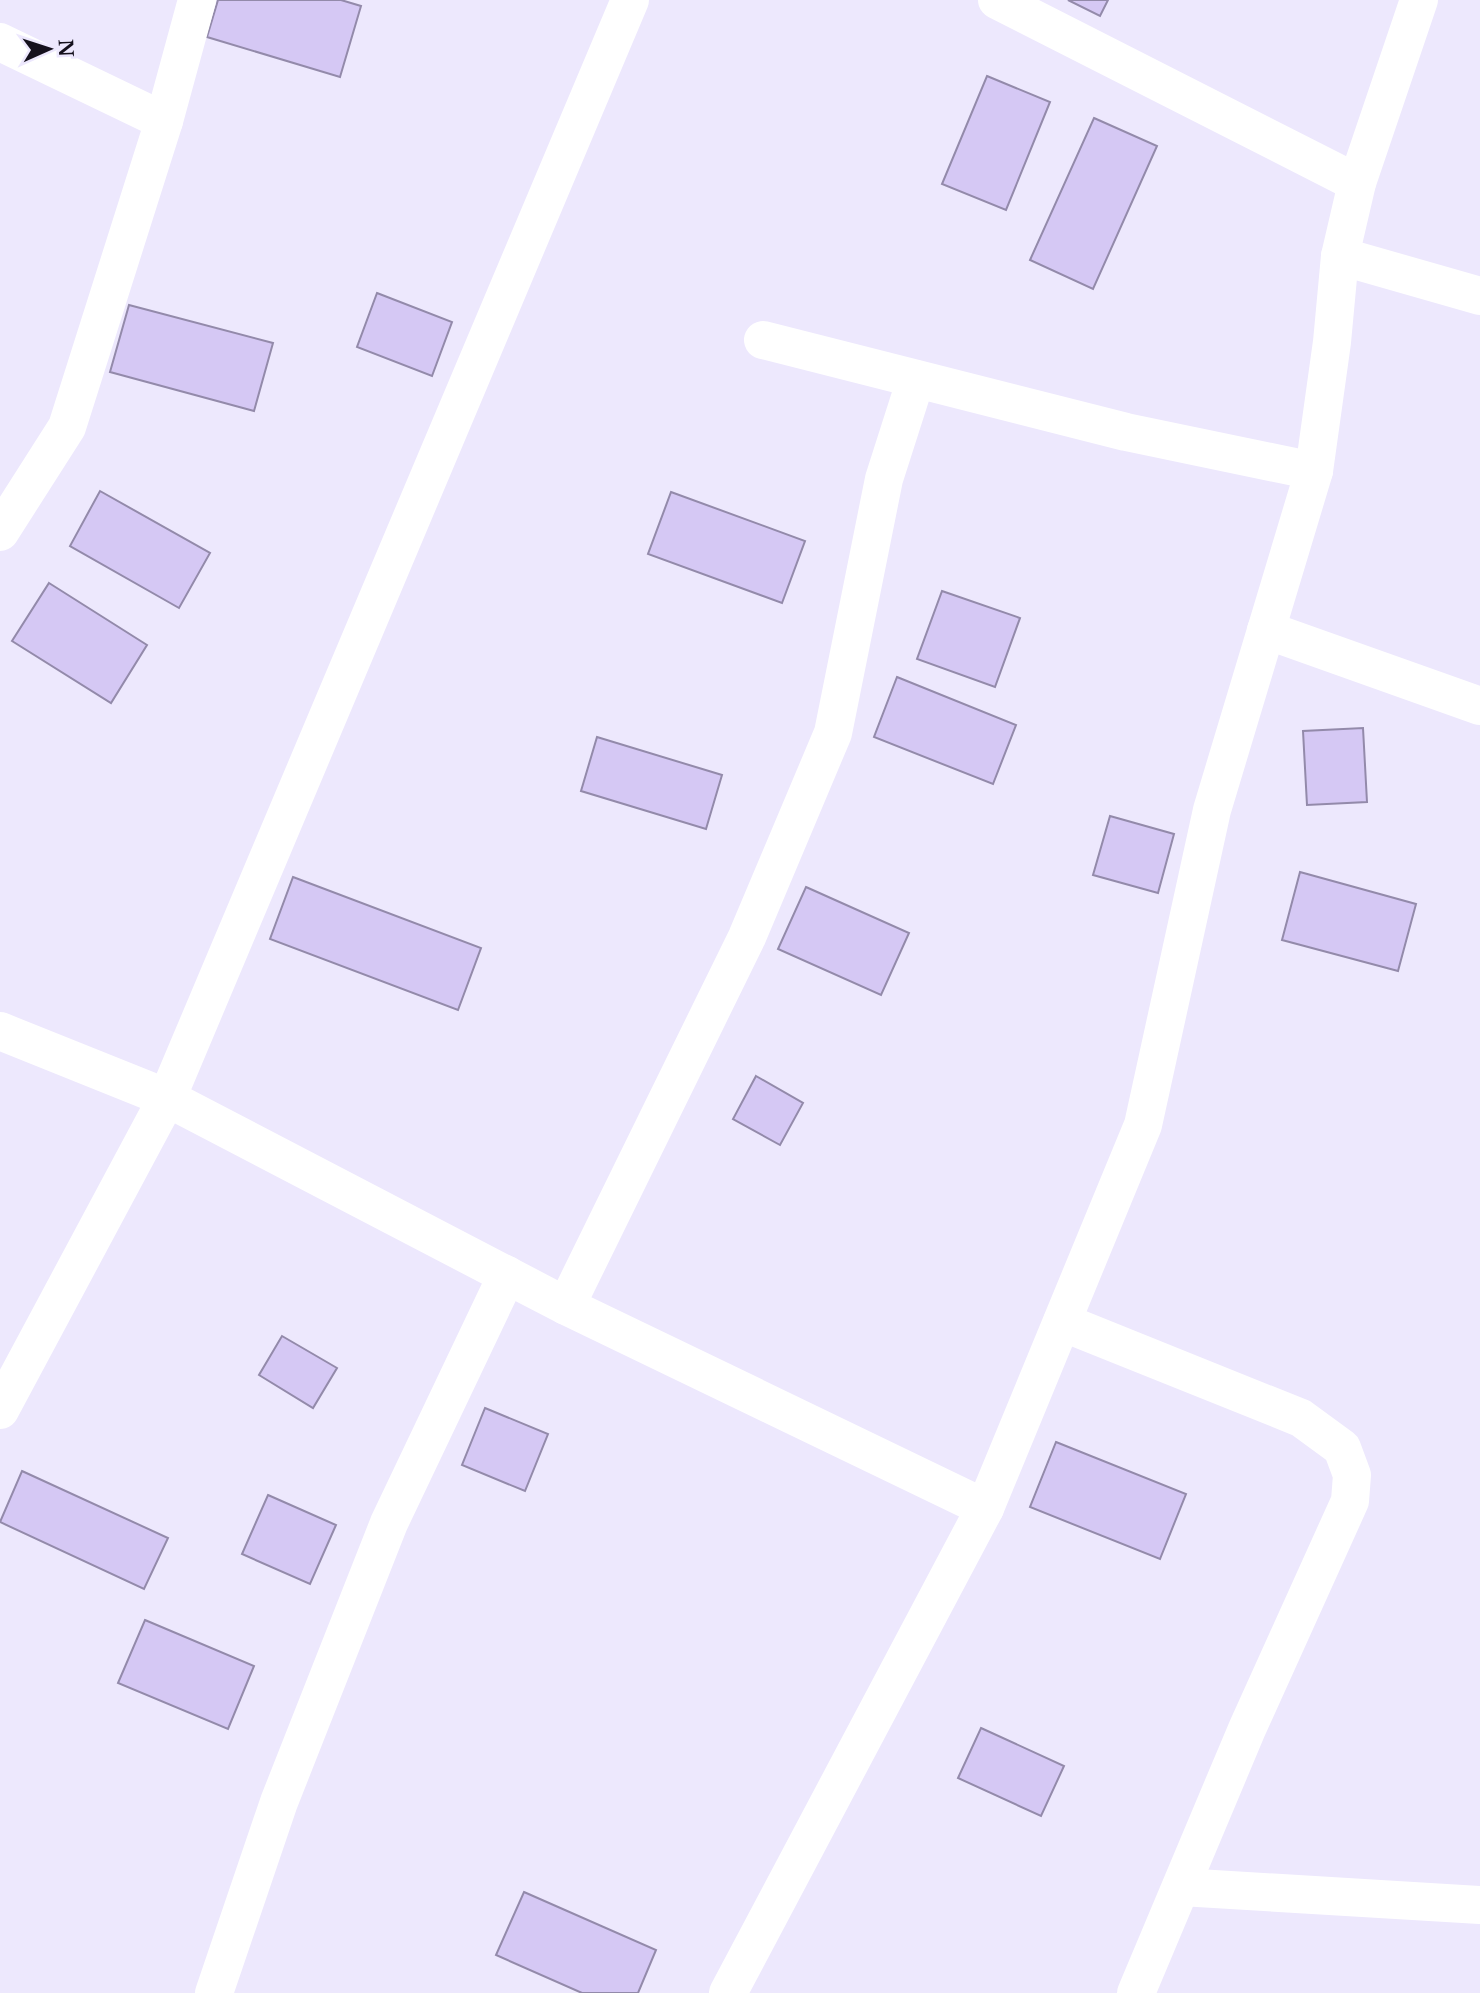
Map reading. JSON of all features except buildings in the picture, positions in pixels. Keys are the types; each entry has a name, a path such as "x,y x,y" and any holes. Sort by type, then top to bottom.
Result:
{"street":[{"path":"1,528 67,427 164,121 197,0"},
{"path":"0,1410 167,1098 630,0"},
{"path":"997,0 1357,183"},
{"path":"728,1993 985,1508 1143,1125 1212,810 1314,471 1332,342 1340,256 1357,183 1419,0"},
{"path":"0,42 164,121"},
{"path":"1340,256 1480,296"},
{"path":"763,340 1126,432 1314,471"},
{"path":"566,1306 747,937 833,733 884,479 915,379"},
{"path":"1266,631 1480,706"},
{"path":"0,1031 167,1098 566,1306 985,1508"},
{"path":"214,1993 279,1802 389,1523 507,1275"},
{"path":"1062,1322 1301,1418 1342,1448 1352,1475 1350,1500 1247,1729 1136,1993"},
{"path":"1181,1887 1480,1905"}]}
